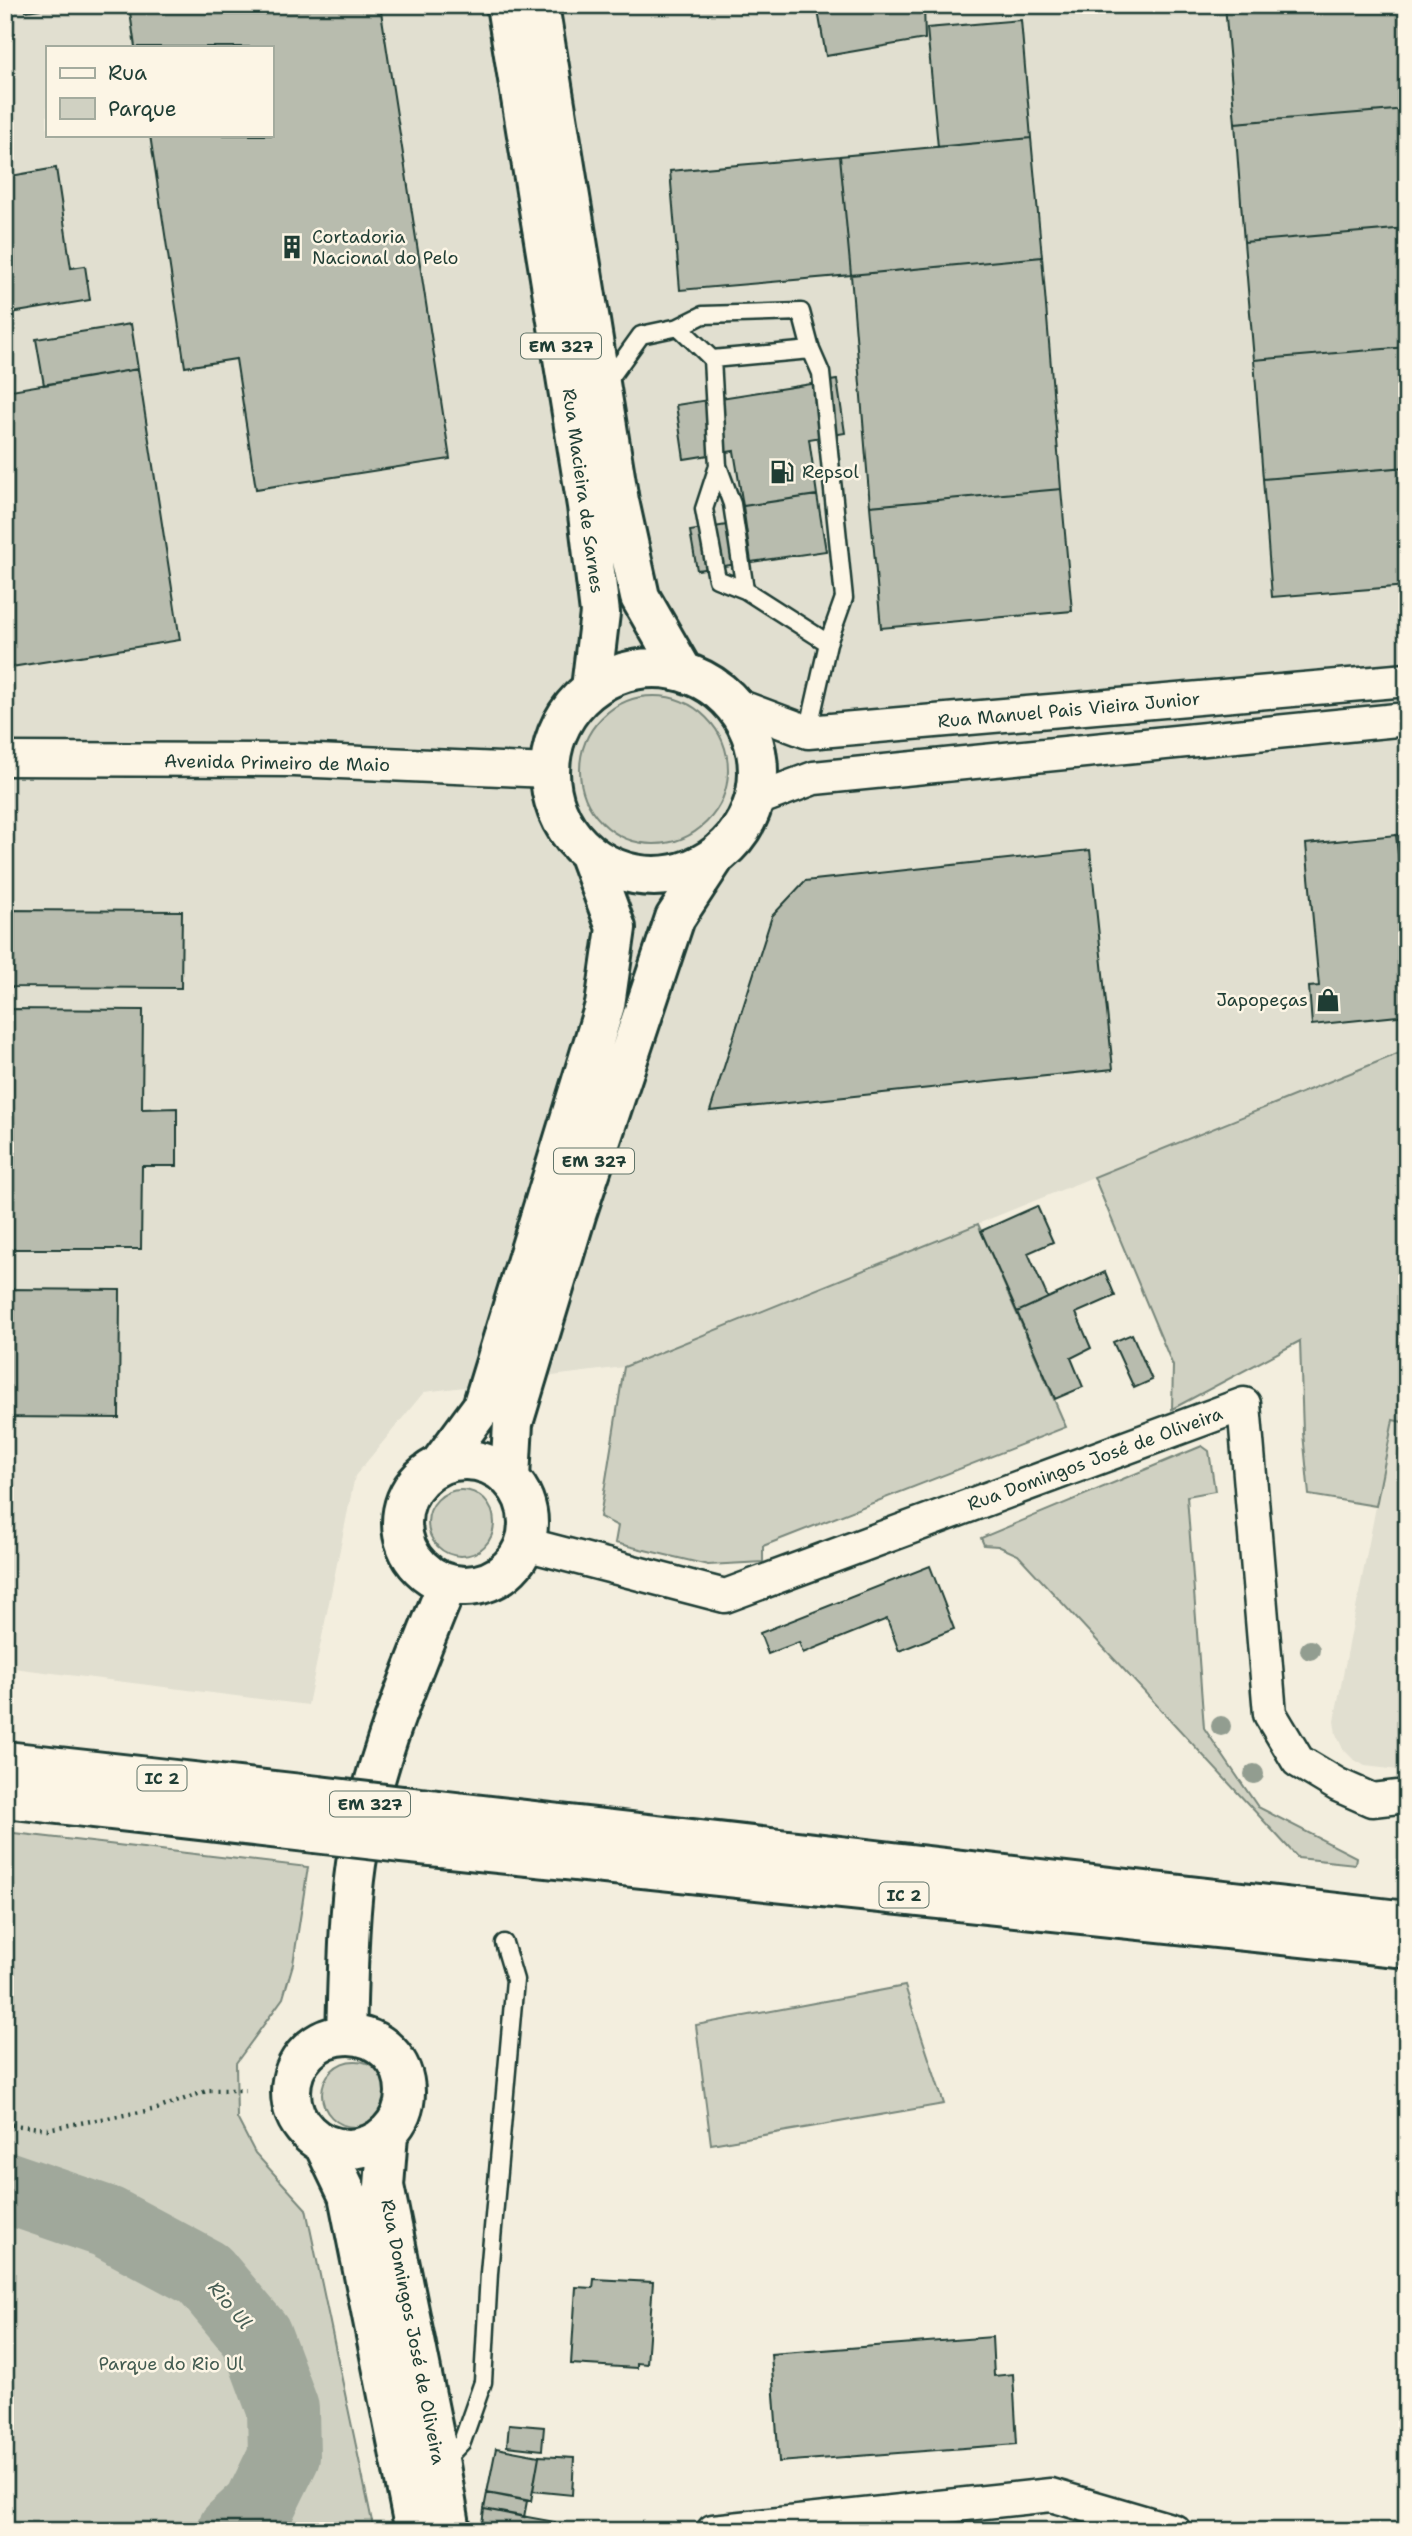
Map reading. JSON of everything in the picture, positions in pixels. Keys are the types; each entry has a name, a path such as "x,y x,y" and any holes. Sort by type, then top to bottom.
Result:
{"main road":[{"name":"Rua Macieira de Sarnes","path":"506,5 587,506 600,613 591,688"},
{"name":"Rua Macieira de Sarnes","path":"539,5 619,501 640,597 682,670"},
{"name":"EM 327","path":"510,1478 513,1423 580,1202 675,918 715,857 740,831 755,800 759,764 752,733 736,705 712,683 682,670 650,667 619,673 591,688 569,710 554,739 549,771 554,803 567,831 589,855 617,870 648,877 684,873 715,857"},
{"name":"EM 327","path":"346,2034 356,1864 366,1817 382,1756 447,1585 429,1577 414,1563 405,1546 401,1527 403,1507 411,1489 424,1474 440,1464 482,1407 605,1005 616,928 589,855"},
{"path":"440,1464 458,1459 478,1461 496,1467 510,1478 527,1509 525,1544 516,1561 502,1575 485,1584 466,1587 447,1585"},
{"name":"IC 2","path":"5,1761 319,1796 403,1825 1407,1948"},
{"name":"IC 2","path":"5,1798 315,1833 403,1825 1407,1921"},
{"name":"Rua Domingos José de Oliveira","path":"415,2531 348,2195 324,2145 309,2136 298,2123 292,2107 290,2089 293,2072 302,2057 314,2045 329,2037 346,2034 363,2036 392,2055 401,2070 405,2087 404,2104 398,2120 388,2134 384,2186 451,2531"},
{"path":"324,2145 341,2150 358,2149 374,2144 388,2134"}],"street":[{"name":"Rua Manuel Pais Vieira Junior","path":"736,705 808,732 1407,680"},
{"path":"755,800 814,778 1407,719"},
{"name":"Avenida Primeiro de Maio","path":"5,758 294,760 549,771"},
{"name":"Rua Domingos José de Oliveira","path":"525,1544 725,1596 1244,1404 1270,1714 1298,1761 1338,1785 1372,1800 1407,1796"},
{"path":"713,2531 1051,2495 1174,2531"}],"lane":[{"path":"601,390 641,335 679,327 703,315 801,312 811,350 821,373 844,598 828,643 808,732"},
{"path":"679,327 712,359 718,466 732,504 745,590"},
{"path":"712,359 811,350"},
{"path":"718,466 704,509 717,579 745,590 828,643"},
{"path":"440,2465 462,2442 483,2382 488,2273 515,1980 504,1943"}],"path":[{"path":"5,2124 47,2129 157,2109 209,2091 245,2090"}],"shaded area":[{"path":"5,5 1407,5 1407,1050 624,1367 424,1392 355,1476 308,1705 5,1667"},
{"path":"1393,1420 1407,1423 1407,1771 1365,1766 1353,1759 1343,1749 1334,1721"}],"green space":[{"path":"654,696 682,701 707,717 723,742 728,770 723,798 707,823 682,839 654,844 626,839 601,823 585,798 580,770 585,742 601,717 626,701"},
{"path":"1407,1050 1407,1423 1393,1420 1376,1506 1309,1495 1303,1433 1300,1341 1172,1409 1173,1366 1094,1177"},
{"path":"978,1224 1066,1427 763,1546 763,1562 708,1565 615,1543 618,1526 600,1517 624,1367"},
{"path":"1202,1446 1209,1451 1215,1491 1187,1496 1204,1728 1258,1807 1356,1857 1355,1864 1298,1858 1018,1555 998,1546 984,1545 981,1538"},
{"path":"454,1490 468,1490 480,1495 489,1504 494,1523 492,1536 485,1547 468,1556 454,1556 442,1551 433,1542 428,1530 428,1516 433,1504 442,1495"},
{"name":"Parque do Rio Ul","path":"5,1832 308,1867 293,1964 283,1998 236,2063 237,2118 255,2153 306,2209 374,2531 5,2531"},
{"path":"905,1986 944,2104 711,2144 696,2025"},
{"path":"355,2061 378,2071 388,2094 378,2117 355,2127 332,2117 322,2094 332,2071"}],"building":[{"path":"25,5 67,5 26,11"},
{"name":"Cortadoria Nacional do Pelo","path":"129,5 380,5 450,459 256,489 236,359 185,367 150,136 273,136 273,46 135,46"},
{"path":"817,5 924,5 925,39 826,56"},
{"path":"1225,5 1407,5 1407,109 1235,123"},
{"path":"1021,20 1031,138 938,147 927,28"},
{"path":"1407,109 1407,228 1244,242 1235,123"},
{"path":"1031,138 1042,257 851,275 840,156"},
{"path":"840,156 851,275 680,290 670,171"},
{"path":"56,168 71,268 85,266 90,300 5,314 5,177"},
{"path":"1407,228 1407,347 1254,360 1244,242"},
{"path":"1042,257 1061,489 870,506 851,275"},
{"path":"131,324 138,369 44,385 36,339"},
{"path":"1407,347 1407,467 1263,479 1254,360"},
{"path":"138,369 180,640 5,668 5,391"},
{"path":"837,380 845,433 809,439 817,495 743,506 734,451 684,459 676,405"},
{"path":"1407,467 1407,586 1272,597 1263,479"},
{"path":"1061,489 1072,611 881,628 870,506"},
{"path":"817,495 826,551 751,562 743,506"},
{"path":"745,522 751,562 697,570 690,531"},
{"path":"1407,834 1407,941 1396,835"},
{"path":"1396,835 1407,941 1407,1015 1312,1025 1309,987 1319,986 1306,844"},
{"path":"1090,850 1113,1069 710,1111 772,916 805,881"},
{"path":"5,910 182,911 181,988 5,987"},
{"path":"5,1009 143,1010 142,1109 177,1108 177,1166 142,1166 141,1249 5,1249"},
{"path":"1037,1206 1053,1242 1028,1253 1048,1298 1017,1312 981,1231"},
{"path":"1105,1272 1115,1296 1076,1313 1091,1348 1071,1358 1083,1387 1055,1399 1017,1312"},
{"path":"5,1289 120,1290 119,1418 5,1417"},
{"path":"1132,1334 1152,1380 1134,1388 1113,1342"},
{"path":"930,1566 954,1629 899,1651 887,1619 803,1653 799,1642 768,1654 760,1633"},
{"path":"1407,1632 1407,1657 1402,1657"},
{"path":"594,2279 653,2282 647,2364 637,2363 637,2368 571,2364 576,2287 593,2288"},
{"path":"992,2337 994,2376 1013,2374 1017,2444 779,2462 771,2354"},
{"path":"509,2424 544,2427 542,2450 507,2446"},
{"path":"496,2448 539,2456 531,2501 487,2493"},
{"path":"539,2456 574,2458 572,2495 533,2491"},
{"path":"487,2493 527,2501 524,2517 484,2509"},
{"path":"484,2509 555,2522 554,2531 481,2531"}],"waterway":[{"name":"Rio Ul","path":"5,2187 107,2222 204,2274 256,2336 283,2409 284,2456 259,2507 233,2531"}],"place":[{"name":"Cortadoria Nacional do Pelo","path":"292,247"},
{"name":"Repsol","path":"782,472"},
{"name":"Japopeças","path":"1328,1000"}]}
